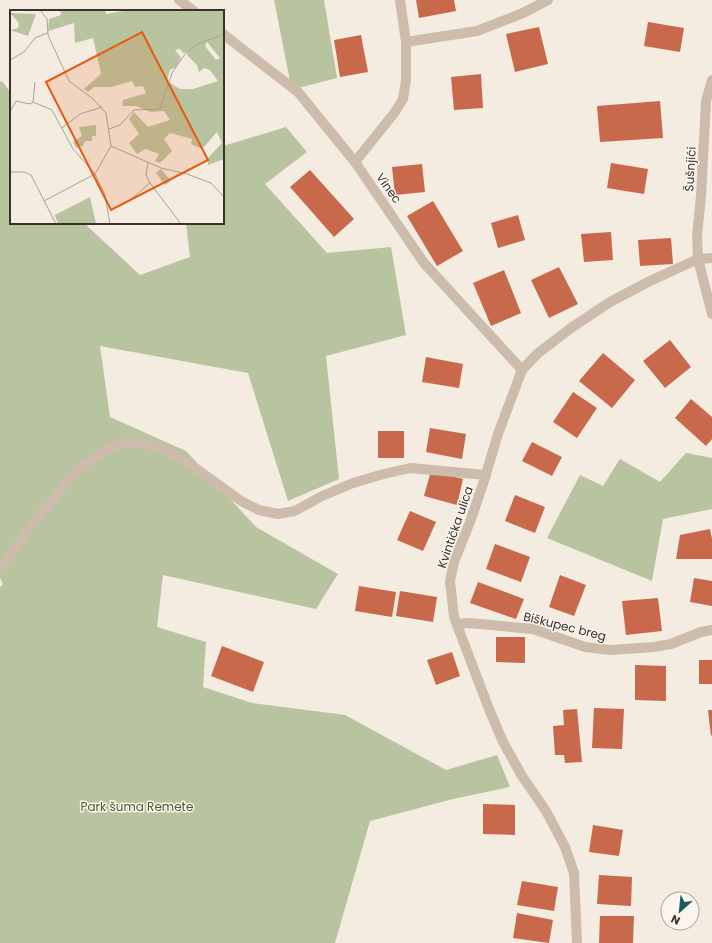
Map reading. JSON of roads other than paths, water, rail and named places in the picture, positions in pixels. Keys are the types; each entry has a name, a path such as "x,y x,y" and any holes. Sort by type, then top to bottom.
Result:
{"street":[{"path":"179,0 193,10"},
{"path":"355,162 395,112 403,99 406,80 406,42 400,0"},
{"path":"406,42 477,30 523,13 548,0"},
{"name":"Vinec","path":"224,35 298,92 355,162 424,263 522,370"},
{"name":"Šušnjići","path":"698,259 697,236 702,196 706,101 712,80"},
{"name":"Kvintička ulica","path":"577,943 574,873 565,847 546,811 522,776 503,742 488,709 454,617 450,581 454,562 470,522 498,434 522,370 537,354 610,302 650,281 698,259 712,258"},
{"path":"698,259 712,314"},
{"path":"0,568 32,524 76,472 101,453 122,443 147,444 162,449 187,462 241,501 259,510 278,514 295,511 320,496 353,483 380,474 410,468 486,475"},
{"name":"Biškupec breg","path":"457,624 469,623 533,629 585,647 610,650 671,644 702,632 712,630"}],"park label":[{"name":"Park šuma Remete","path":"137,806"}]}
